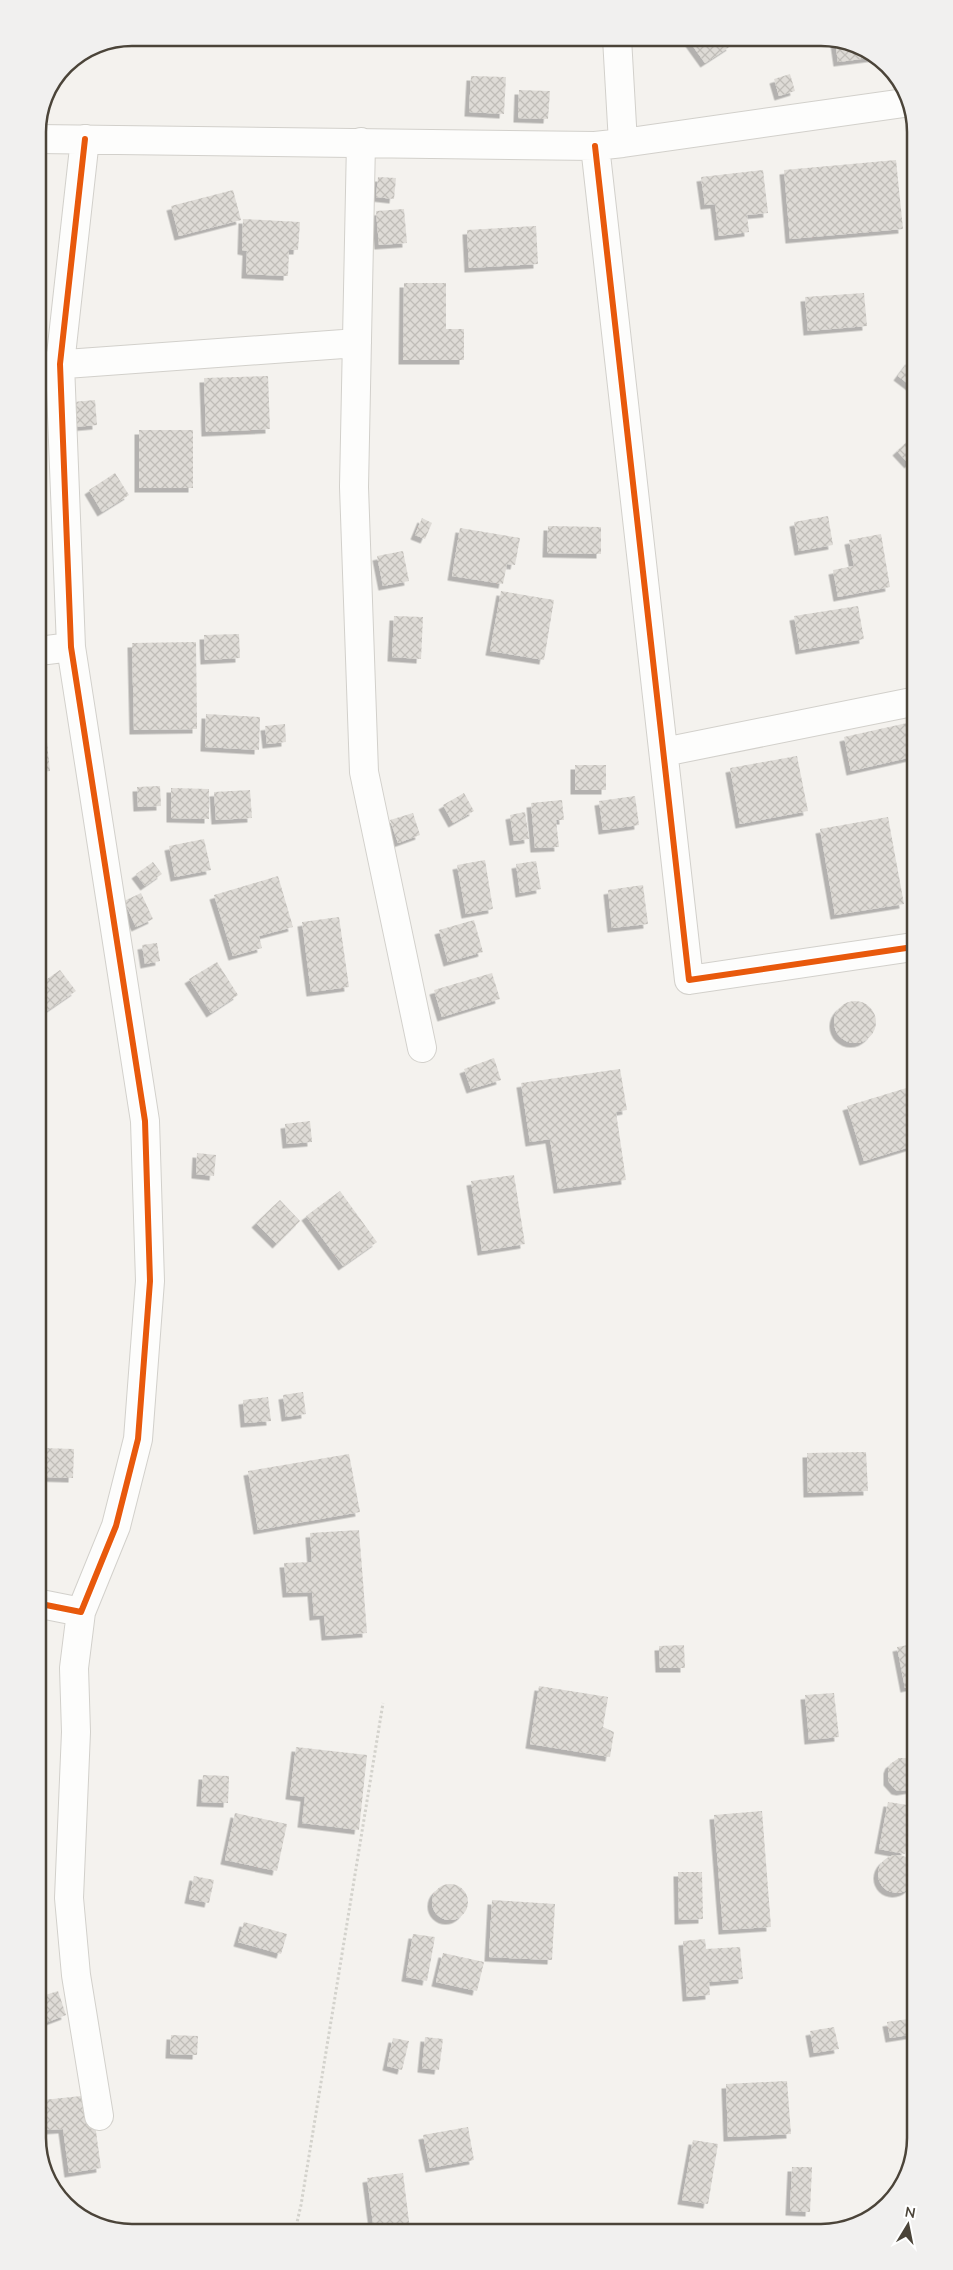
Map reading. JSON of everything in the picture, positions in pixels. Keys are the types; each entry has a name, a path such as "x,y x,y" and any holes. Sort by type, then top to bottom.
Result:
{"street":[{"path":"617,46 623,143"},
{"path":"46,139 595,146 901,103"},
{"path":"85,139 49,365 71,647 145,1121 150,1281 138,1439 116,1526 81,1612 74,1668 76,1732 69,1898 76,1975 98,2116"},
{"path":"361,142 354,487 364,772 422,1048"},
{"path":"595,146 690,980 907,948"},
{"path":"49,365 357,343"},
{"path":"46,650 71,647"},
{"path":"664,752 907,703"},
{"path":"46,1605 81,1612"}],"path":[{"path":"297,2224 383,1703"}],"building":[{"path":"693,46 731,46 705,63"},
{"path":"836,48 865,59 838,62"},
{"path":"790,74 795,91 779,96 774,79"},
{"path":"471,76 506,77 504,114 469,112"},
{"path":"519,90 550,91 548,119 518,118"},
{"path":"896,160 903,229 790,239 784,170"},
{"path":"763,170 768,213 747,215 749,232 719,236 715,204 705,205 701,177"},
{"path":"378,177 396,178 394,199 376,197"},
{"path":"233,190 241,220 179,236 171,206"},
{"path":"404,209 407,243 379,245 376,211"},
{"path":"243,219 300,222 298,250 289,250 288,276 246,274 247,251 242,250"},
{"path":"536,226 538,264 469,268 467,230"},
{"path":"404,283 446,283 446,329 464,329 464,360 403,360"},
{"path":"864,293 867,326 808,331 805,297"},
{"path":"907,364 907,383 898,376"},
{"path":"268,376 270,429 206,432 204,378"},
{"path":"95,400 97,425 75,427 73,402"},
{"path":"139,430 193,430 193,488 139,488"},
{"path":"907,442 907,462 897,451"},
{"path":"115,473 129,495 102,512 89,490"},
{"path":"828,516 833,545 799,551 794,522"},
{"path":"422,518 432,523 425,539 415,535"},
{"path":"548,526 601,527 601,554 547,553"},
{"path":"460,528 520,538 515,565 507,564 503,584 452,576"},
{"path":"881,534 890,587 838,597 833,570 854,566 849,540"},
{"path":"403,551 409,581 383,586 377,556"},
{"path":"501,591 554,600 544,660 490,651"},
{"path":"858,606 864,639 800,650 794,616"},
{"path":"394,616 423,617 421,659 392,657"},
{"path":"239,634 240,658 205,660 204,635"},
{"path":"196,642 197,729 134,730 132,643"},
{"path":"206,714 260,717 259,750 205,747"},
{"path":"907,723 907,758 851,771 844,737"},
{"path":"285,724 286,742 267,744 265,726"},
{"path":"46,733 50,771 46,771"},
{"path":"797,756 808,811 740,824 730,768"},
{"path":"575,765 606,765 606,790 575,790"},
{"path":"160,786 161,806 138,807 137,787"},
{"path":"171,788 209,789 209,819 171,818"},
{"path":"250,790 252,818 216,820 214,792"},
{"path":"464,793 474,811 453,823 443,805"},
{"path":"635,796 639,825 603,830 599,801"},
{"path":"562,800 564,820 556,820 559,847 535,848 531,803"},
{"path":"525,812 529,839 514,841 510,815"},
{"path":"413,813 420,835 398,843 390,820"},
{"path":"888,817 904,904 835,915 820,829"},
{"path":"204,839 211,870 175,877 169,846"},
{"path":"485,860 493,909 466,914 457,865"},
{"path":"536,861 541,889 520,893 516,864"},
{"path":"153,862 162,874 145,886 136,874"},
{"path":"278,876 293,927 259,936 262,948 233,956 214,895"},
{"path":"643,885 648,924 612,928 608,890"},
{"path":"141,893 153,919 136,927 124,901"},
{"path":"339,917 349,987 311,992 302,922"},
{"path":"474,920 483,952 448,962 439,930"},
{"path":"157,943 160,961 145,964 142,945"},
{"path":"217,962 238,995 211,1013 189,979"},
{"path":"60,970 76,991 47,1011 46,980"},
{"path":"492,973 500,999 442,1017 434,990"},
{"path":"859,1001 867,1004 873,1010 876,1022 873,1034 867,1040 851,1043 843,1040 837,1034 834,1018 837,1010 843,1004"},
{"path":"494,1058 501,1080 471,1089 464,1069"},
{"path":"620,1069 627,1110 616,1112 626,1180 558,1189 550,1139 530,1142 521,1083"},
{"path":"907,1088 907,1148 864,1161 847,1106"},
{"path":"310,1121 312,1142 287,1144 285,1124"},
{"path":"197,1153 216,1155 214,1176 196,1174"},
{"path":"514,1175 525,1244 482,1251 471,1181"},
{"path":"340,1191 377,1242 343,1266 306,1216"},
{"path":"280,1200 300,1221 277,1244 256,1223"},
{"path":"303,1392 306,1414 286,1417 283,1395"},
{"path":"268,1397 271,1421 245,1423 243,1400"},
{"path":"46,1448 74,1449 73,1478 46,1477"},
{"path":"866,1452 868,1491 808,1493 807,1453"},
{"path":"349,1454 360,1512 258,1530 248,1471"},
{"path":"359,1530 367,1633 326,1636 324,1615 314,1616 312,1592 287,1593 284,1563 312,1562 310,1533"},
{"path":"684,1645 685,1668 660,1668 659,1646"},
{"path":"907,1645 907,1688 905,1688 897,1647"},
{"path":"539,1686 608,1697 603,1727 614,1732 610,1757 530,1744"},
{"path":"834,1693 839,1737 809,1740 805,1695"},
{"path":"296,1747 367,1755 359,1830 302,1823 305,1797 290,1795"},
{"path":"899,1758 907,1758 907,1790 896,1790 888,1781 890,1764"},
{"path":"203,1775 229,1776 228,1803 201,1802"},
{"path":"888,1802 907,1805 907,1843 905,1854 879,1849"},
{"path":"762,1811 771,1927 723,1930 714,1815"},
{"path":"235,1813 287,1824 277,1871 225,1860"},
{"path":"897,1855 907,1859 907,1889 897,1893 890,1891 880,1881 878,1874 880,1867 890,1857"},
{"path":"678,1872 702,1872 703,1919 679,1920"},
{"path":"194,1876 214,1880 209,1903 189,1899"},
{"path":"450,1884 463,1889 468,1902 463,1915 450,1920 437,1915 432,1902 437,1889"},
{"path":"492,1900 555,1904 552,1960 489,1957"},
{"path":"244,1922 287,1934 281,1954 238,1942"},
{"path":"413,1934 435,1937 427,1981 406,1977"},
{"path":"705,1939 706,1949 740,1947 743,1979 709,1982 710,1995 687,1997 683,1941"},
{"path":"443,1953 484,1962 477,1991 436,1982"},
{"path":"58,1991 66,2015 46,2023 46,1995"},
{"path":"907,2019 907,2035 890,2038 887,2022"},
{"path":"834,2027 839,2049 814,2053 810,2031"},
{"path":"171,2035 198,2036 197,2055 170,2054"},
{"path":"425,2037 443,2039 439,2070 422,2068"},
{"path":"393,2038 409,2041 402,2070 387,2066"},
{"path":"787,2081 791,2134 728,2137 726,2084"},
{"path":"91,2095 101,2168 69,2173 63,2129 47,2130 46,2100"},
{"path":"468,2127 474,2160 430,2168 423,2135"},
{"path":"693,2140 718,2144 708,2204 682,2200"},
{"path":"792,2167 812,2167 810,2212 790,2211"},
{"path":"403,2173 409,2224 373,2224 367,2178"}],"cycle path":[{"path":"46,1605 81,1612 116,1526 138,1439 150,1281 145,1121 71,647 60,364 85,139"},
{"path":"595,146 689,980 907,948"}]}
